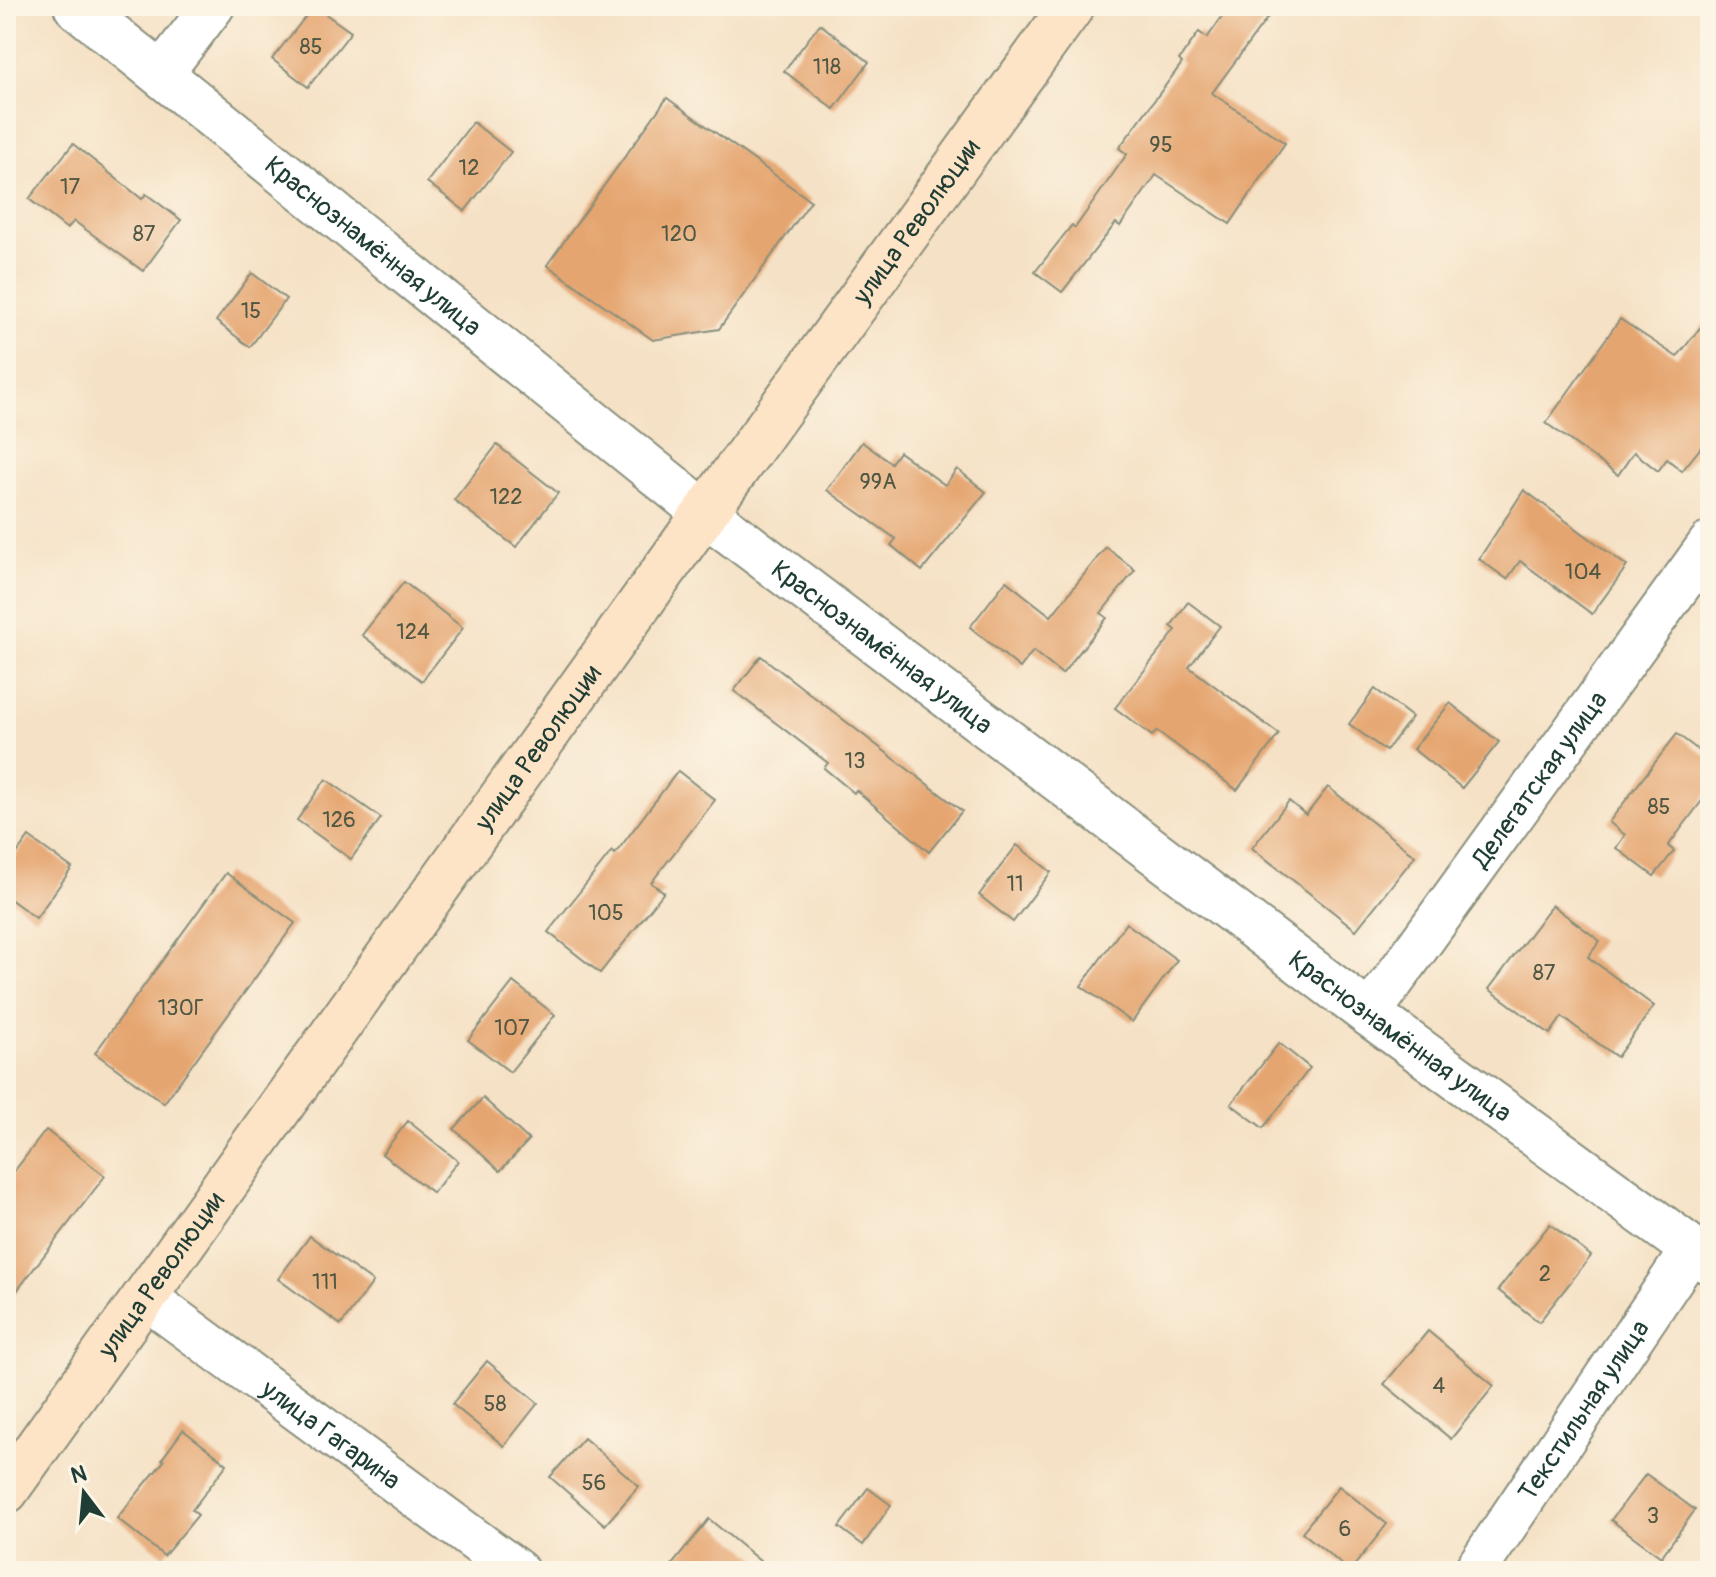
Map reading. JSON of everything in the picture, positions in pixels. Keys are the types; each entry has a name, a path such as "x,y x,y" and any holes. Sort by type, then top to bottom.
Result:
{"main road":[{"name":"улица Революции","path":"6,1491 705,513 1072,6"}],"street":[{"name":"Краснознамённая улица","path":"76,6 705,513 1369,1014 1701,1256"},
{"path":"161,74 213,6"},
{"name":"Делегатская улица","path":"1369,1014 1710,543"},
{"name":"Текстильная улица","path":"1475,1571 1701,1256"},
{"name":"улица Гагарина","path":"146,1298 517,1571"}],"building":[{"path":"314,6 351,32 308,87 272,59"},
{"path":"1230,6 1276,6 1212,93 1285,143 1230,224 1156,175 1120,226 1116,223 1062,292 1035,272 1072,225 1075,228 1127,154 1119,148 1182,63 1179,60 1199,32 1207,38"},
{"path":"820,24 869,62 834,109 784,71"},
{"path":"667,98 811,201 719,329 653,340 547,265"},
{"path":"473,122 511,152 465,211 427,182"},
{"path":"73,144 142,199 146,194 181,220 143,271 74,221 67,229 29,199"},
{"path":"252,273 286,299 250,347 216,321"},
{"path":"1710,315 1710,436 1682,471 1667,459 1658,471 1634,452 1618,475 1546,423 1620,319 1677,357"},
{"path":"862,442 891,463 899,452 945,485 957,469 986,492 922,571 891,545 896,539 827,490"},
{"path":"497,445 558,493 516,547 454,500"},
{"path":"1524,490 1627,566 1592,614 1520,561 1507,579 1479,559"},
{"path":"1106,547 1135,570 1101,613 1107,618 1062,674 1033,651 1020,668 970,627 1006,581 1051,616"},
{"path":"404,582 463,628 422,681 362,635"},
{"path":"1188,602 1220,626 1189,667 1279,734 1237,790 1157,731 1152,736 1115,708 1176,630 1171,626"},
{"path":"761,656 962,811 929,852 856,790 854,793 824,768 828,763 734,691"},
{"path":"1375,689 1412,717 1386,751 1349,724"},
{"path":"1450,703 1499,742 1462,788 1413,749"},
{"path":"1677,734 1710,759 1710,790 1668,846 1674,851 1654,876 1616,848 1625,835 1609,822"},
{"path":"678,771 715,800 651,883 664,892 600,973 548,932 612,851 615,854"},
{"path":"326,779 381,818 351,859 297,820"},
{"path":"1328,787 1415,856 1356,930 1252,848 1289,801 1306,815"},
{"path":"29,837 72,868 36,918 6,896 6,868"},
{"path":"1017,845 1051,872 1013,922 979,895"},
{"path":"226,873 295,923 164,1103 95,1053"},
{"path":"1552,905 1600,941 1588,957 1654,1006 1617,1057 1562,1017 1550,1034 1489,989"},
{"path":"1126,923 1177,960 1132,1022 1081,986"},
{"path":"513,982 555,1015 510,1072 468,1040"},
{"path":"1279,1043 1310,1068 1263,1128 1231,1104"},
{"path":"483,1098 529,1140 500,1171 454,1129"},
{"path":"408,1121 458,1161 433,1193 382,1154"},
{"path":"46,1130 105,1176 6,1305 6,1182"},
{"path":"1550,1224 1591,1256 1539,1322 1498,1290"},
{"path":"310,1236 373,1282 341,1325 278,1279"},
{"path":"1428,1331 1494,1386 1451,1439 1384,1384"},
{"path":"487,1361 538,1403 504,1446 452,1404"},
{"path":"183,1430 227,1464 192,1510 198,1515 164,1556 117,1518 164,1461 162,1459"},
{"path":"584,1438 639,1486 605,1525 550,1477"},
{"path":"1646,1474 1695,1510 1661,1557 1611,1520"},
{"path":"1339,1486 1387,1524 1350,1571 1302,1532"},
{"path":"868,1488 891,1505 863,1545 839,1527"},
{"path":"709,1519 772,1571 667,1571"}]}
